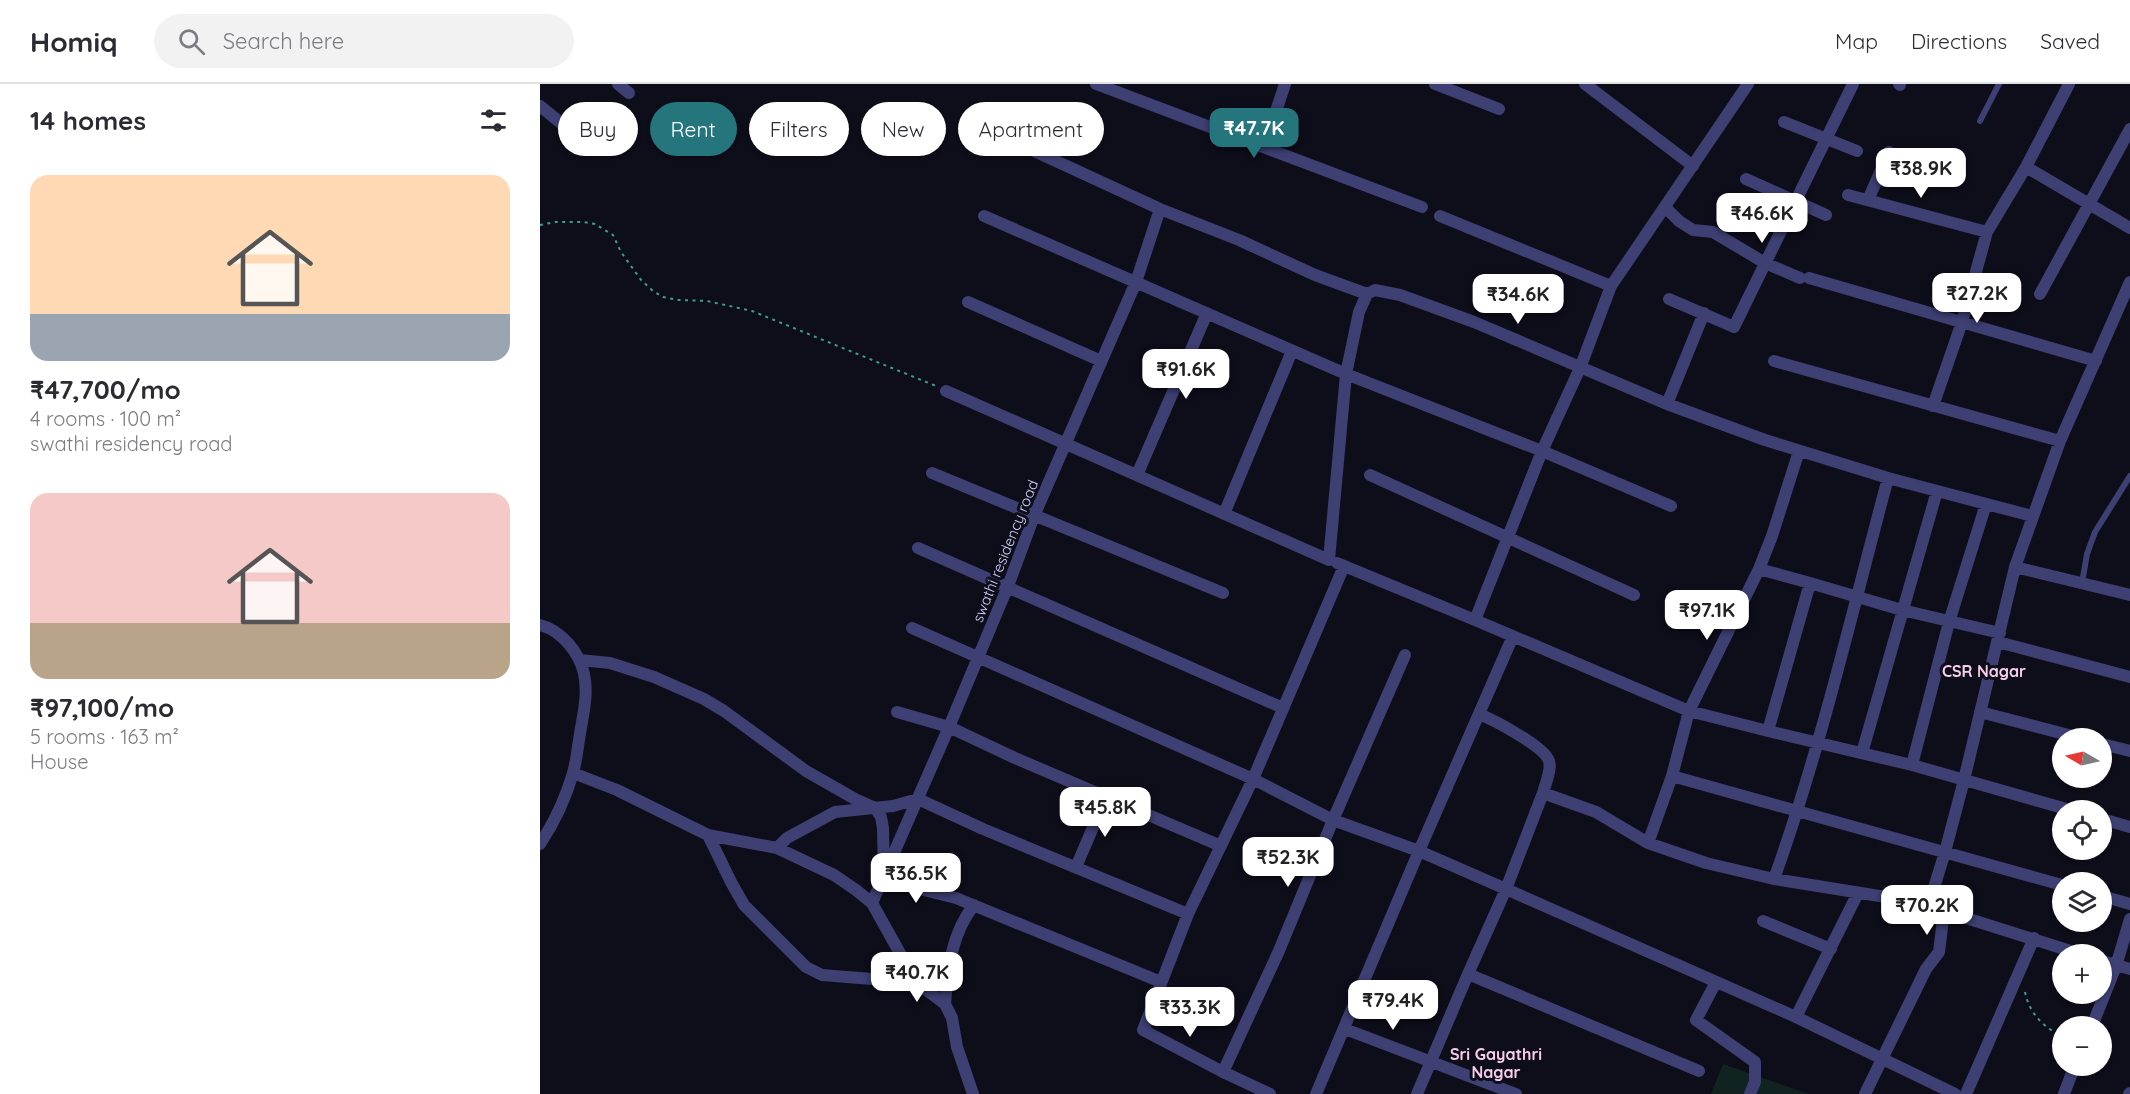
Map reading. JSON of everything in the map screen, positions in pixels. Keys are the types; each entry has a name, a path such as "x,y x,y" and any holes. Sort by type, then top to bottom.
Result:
{"street":[{"path":"618,84 629,93"},
{"path":"1096,84 1422,207"},
{"path":"1264,147 1285,84"},
{"path":"1435,84 1499,109"},
{"path":"1585,84 1693,166"},
{"path":"1475,620 1542,451 1580,368 1611,286 1749,84"},
{"path":"1669,299 1734,327 1853,84"},
{"path":"1933,406 1962,322 1987,232 2026,167 2069,84"},
{"path":"540,105 558,120"},
{"path":"1784,122 1857,151"},
{"path":"2040,294 2130,129"},
{"path":"1868,200 1890,152"},
{"path":"1044,156 1160,209 1239,240 1315,275 1367,294"},
{"path":"2026,167 2130,228"},
{"path":"1746,179 1826,215"},
{"path":"1848,195 1987,232"},
{"path":"1665,207 1679,221 1693,230 1713,232 1765,263 1804,278 2096,361"},
{"name":"swathi residency road","path":"872,903 949,727 1008,586 1034,516 1136,282 1160,209"},
{"path":"984,216 1346,374 1542,451 1671,506"},
{"path":"1440,216 1611,286"},
{"path":"1929,904 1964,780 2015,567 2060,441 2130,282"},
{"path":"1329,560 1346,374 1359,312 1367,294 1375,290 1400,294 1474,322 1667,404 1798,451 1888,478 2032,516"},
{"path":"968,302 1101,362"},
{"path":"1137,475 1208,313"},
{"path":"1667,404 1704,314"},
{"path":"1224,514 1292,351"},
{"path":"1774,361 2060,441"},
{"path":"946,391 1329,560 1689,711 1912,765 2052,805"},
{"path":"1648,843 1672,776 1689,711 1759,569 1772,536 1798,451"},
{"path":"932,473 1223,593"},
{"path":"1370,475 1634,595"},
{"path":"1774,879 1798,811 1818,742 1888,478"},
{"path":"1862,753 1937,491"},
{"path":"1912,765 1949,622 1986,504"},
{"path":"918,548 1283,708"},
{"path":"1270,1094 1143,1030 1188,914 1253,779 1344,566"},
{"path":"2015,567 2130,595"},
{"path":"1759,569 1949,622 2130,677"},
{"path":"1768,731 1810,583"},
{"path":"540,625 563,638 579,660 584,673 586,703 573,773 550,829 540,844"},
{"path":"912,628 1253,779 1333,820 1419,851 1797,1017 1955,1094"},
{"path":"1316,1094 1513,636"},
{"path":"1223,1072 1278,953 1333,820 1406,655"},
{"path":"579,660 610,663 654,677 697,695 724,711 806,771 875,808 881,817 883,828 884,880 956,898 1161,982"},
{"path":"897,712 949,727 1221,846"},
{"path":"1980,712 2052,731"},
{"path":"1417,1094 1506,889 1543,793 1550,764 1547,756 1503,724 1479,714"},
{"path":"2112,746 2130,751"},
{"path":"573,773 617,790 708,835 777,848 834,875 872,903 911,974 926,991 945,1004 952,1018 957,1047 973,1094"},
{"path":"1672,776 2052,882"},
{"path":"1543,793 1596,812 1648,843 1706,863 1774,879 1929,904 1944,911 2052,944"},
{"path":"1076,867 1106,797"},
{"path":"777,848 787,838 835,812 893,806 918,799 1188,914"},
{"path":"2112,822 2130,827"},
{"path":"708,835 730,882 744,905 806,967 822,975 872,979 911,974"},
{"path":"1797,1017 1858,893"},
{"path":"2112,899 2130,904"},
{"path":"945,1004 952,949 964,917 974,905"},
{"path":"1865,1094 1926,969 1939,952 1944,911"},
{"path":"2095,1016 2116,966 2130,919"},
{"path":"1763,921 1831,949"},
{"path":"1966,1094 2034,938"},
{"path":"2112,965 2130,969"},
{"path":"1468,974 1699,1071"},
{"path":"1716,982 1696,1020 1755,1062 1755,1082 1750,1094"},
{"path":"1345,1029 1516,1094"},
{"path":"2064,1094 2071,1076"}],"lane":[{"path":"1980,121 1999,84"},
{"path":"2082,583 2087,554 2095,531 2130,476"}],"path":[{"path":"540,225 555,222 595,224 613,235 621,252 641,280 663,297 707,301 752,311 946,391"},
{"path":"2024,990 2036,1016 2052,1030"}],"green space":[{"path":"1723,1064 1809,1094 1711,1094"}],"district":[{"name":"CSR Nagar","path":"1984,671"},
{"name":"Sri Gayathri Nagar","path":"1496,1063"}]}
